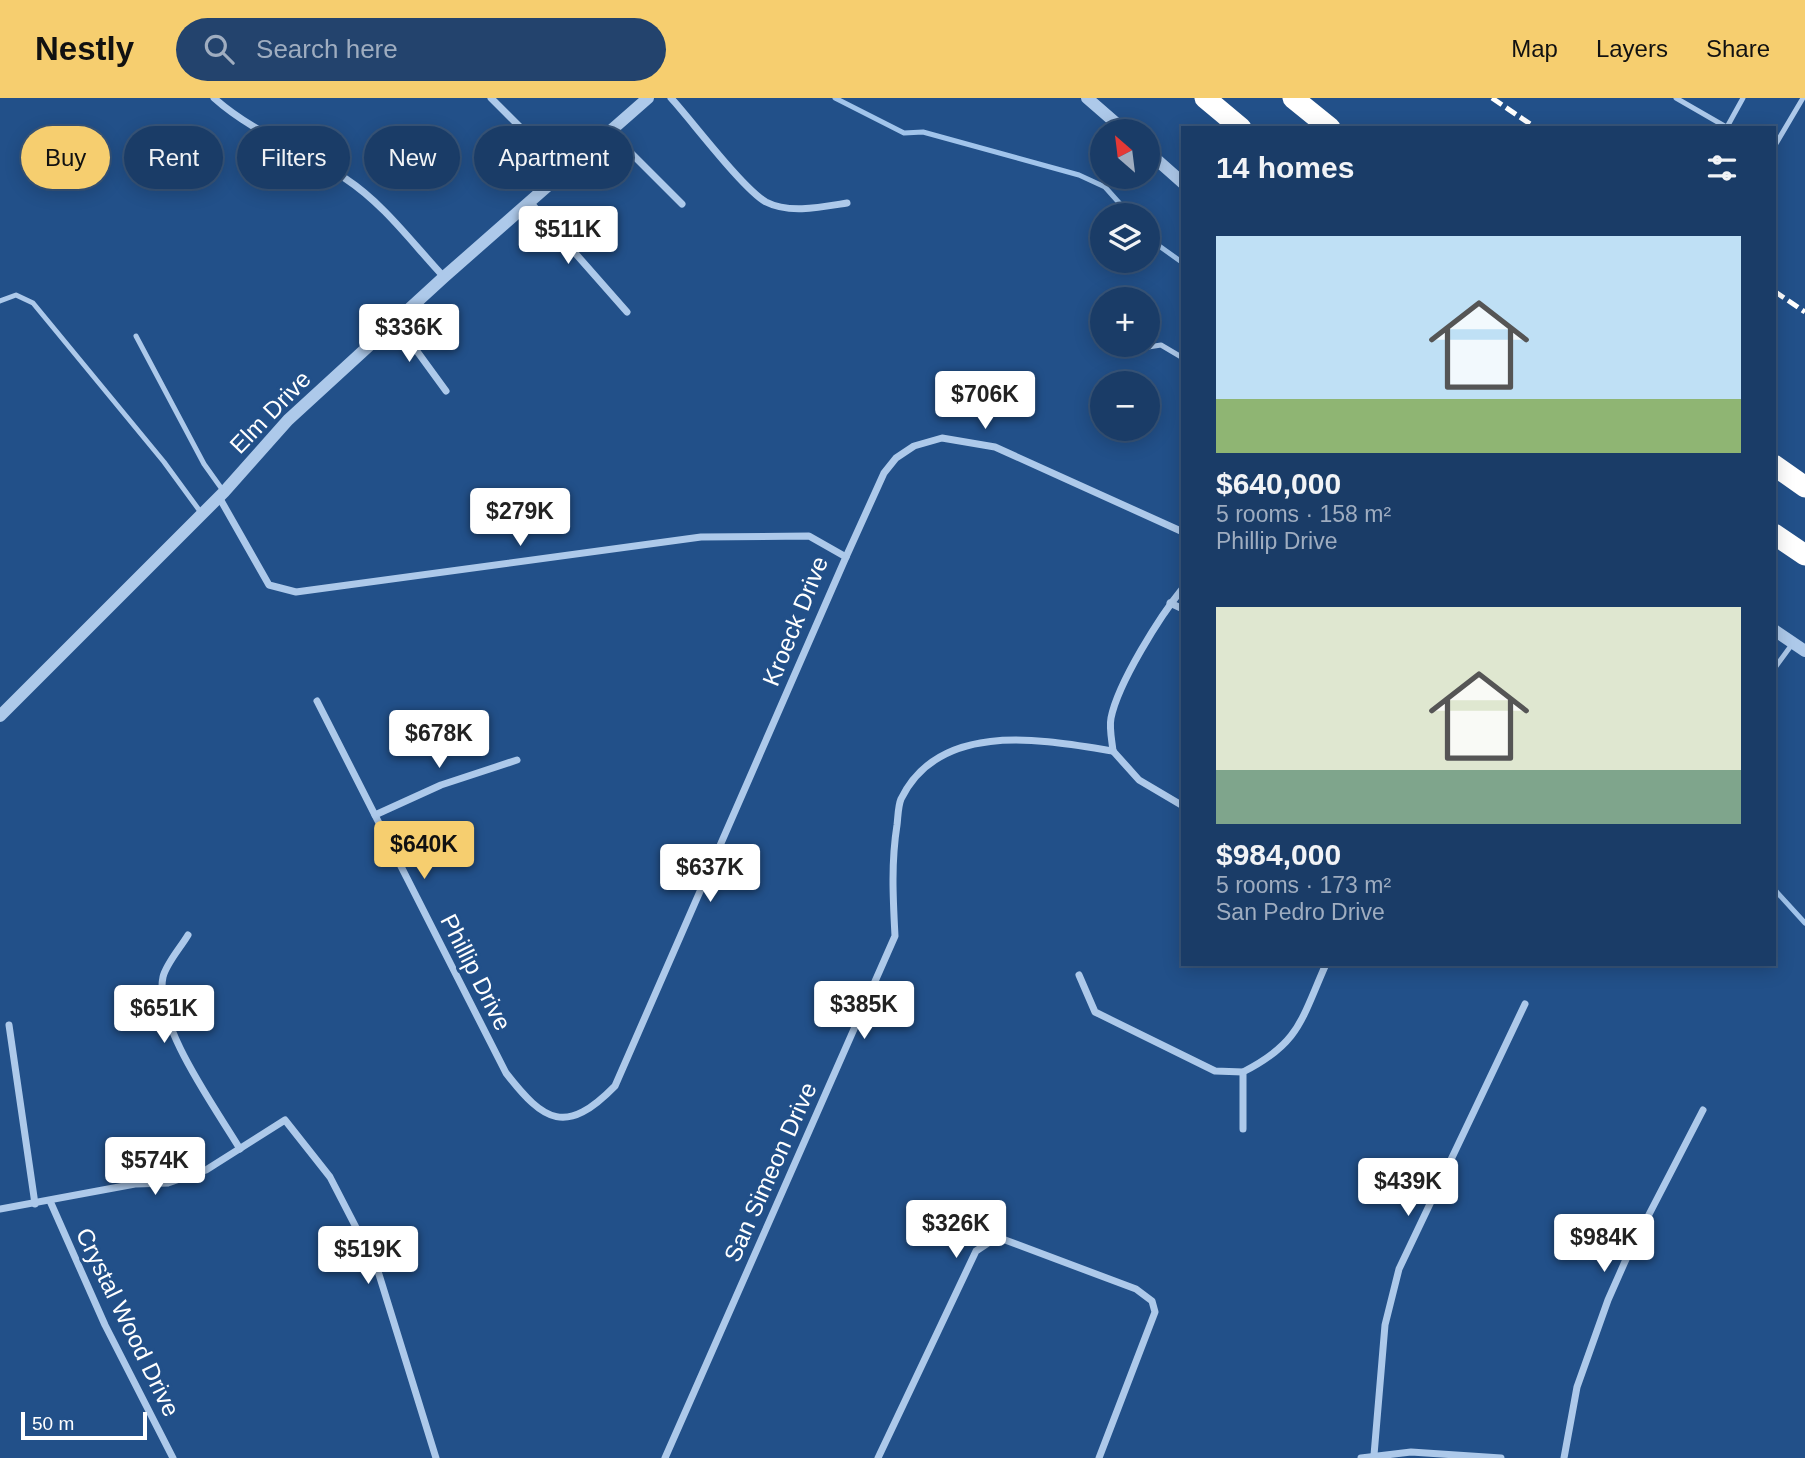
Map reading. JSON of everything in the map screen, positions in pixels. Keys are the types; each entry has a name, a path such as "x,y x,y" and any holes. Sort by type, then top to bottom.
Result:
{"highway":[{"path":"1205,98 1239,126"},
{"path":"1293,98 1328,126"},
{"path":"1776,466 1805,487"},
{"path":"1776,535 1805,555"}],"street":[{"path":"214,98 254,127 346,178 367,194 444,277"},
{"path":"491,98 519,126"},
{"name":"Elm Drive","path":"617,126 648,98"},
{"path":"671,98 750,187 767,202 792,208 847,203"},
{"path":"1087,98 1111,119"},
{"path":"633,155 682,204"},
{"path":"1160,163 1181,181"},
{"name":"Elm Drive","path":"0,716 221,495 289,420 444,277 547,189"},
{"path":"531,203 627,312"},
{"path":"395,321 446,391"},
{"path":"846,557 884,473 896,458 914,446 942,438 995,447 1181,532"},
{"name":"Kroeck Drive","path":"221,495 270,585 296,592 702,537 809,536 846,557 615,1086 594,1108 572,1115 544,1115 530,1104 506,1073"},
{"path":"1181,590 1170,603 1117,697 1110,721 1113,751 1139,780 1181,805"},
{"path":"1170,603 1181,608"},
{"path":"1776,631 1805,651"},
{"name":"Phillip Drive","path":"317,701 506,1073"},
{"name":"San Simeon Drive","path":"665,1458 895,936 891,864 900,800 937,760 985,740 1037,739 1113,751"},
{"path":"375,815 441,785 517,760"},
{"path":"188,935 163,976 164,1010 184,1056 240,1149"},
{"path":"1079,975 1095,1012 1215,1071 1242,1072 1272,1057 1294,1036 1325,966"},
{"path":"1374,1455 1385,1325 1399,1269 1525,1004"},
{"path":"9,1025 35,1204"},
{"path":"1242,1072 1243,1129"},
{"path":"1564,1458 1577,1387 1608,1300 1627,1257 1703,1111"},
{"name":"Crystal Wood Drive","path":"0,1209 135,1184 167,1183 206,1170 285,1120 330,1177 377,1268 436,1458"},
{"name":"Crystal Wood Drive","path":"50,1201 105,1325 173,1458"},
{"path":"878,1458 976,1251 997,1237 1010,1239 1136,1289 1152,1301 1155,1311 1099,1458"},
{"path":"1361,1458 1411,1452 1502,1458"}],"lane":[{"path":"1676,98 1726,126"},
{"path":"1690,106 1695,98"},
{"path":"1729,126 1743,98"},
{"path":"1776,144 1803,98"},
{"path":"0,300 16,295 33,303 164,462 202,514"},
{"path":"136,336 221,495"},
{"path":"1160,345 1181,357"},
{"path":"1776,666 1793,643"}],"waterway":[{"path":"835,98 904,133 923,132 1079,175 1105,187 1119,203"},
{"path":"1160,247 1181,262"},
{"path":"1776,891 1805,923"}],"railway":[{"path":"1492,98 1533,126"},
{"path":"1776,292 1805,312"}]}
